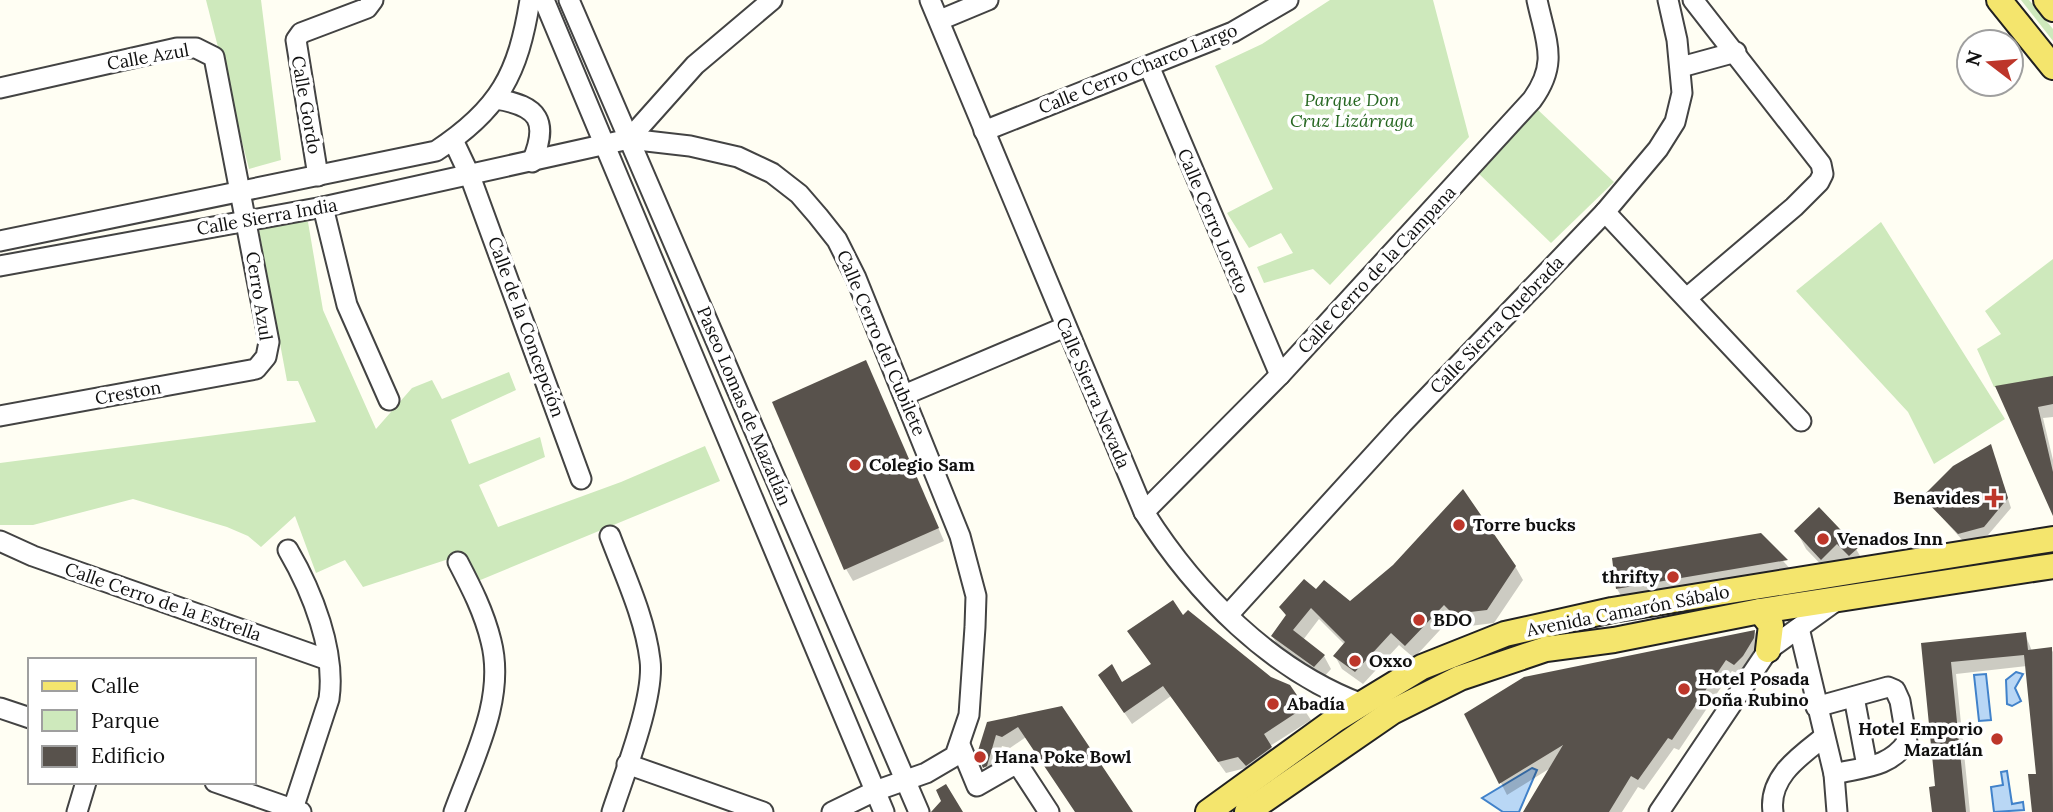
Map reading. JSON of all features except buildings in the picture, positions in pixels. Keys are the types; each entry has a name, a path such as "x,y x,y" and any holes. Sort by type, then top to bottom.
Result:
{"main road":[{"path":"1999,0 2053,67"},
{"path":"2046,0 2053,9"},
{"name":"Avenida Camarón Sábalo","path":"1208,812 1305,740 1422,667 1505,634 1612,610 2053,539"},
{"name":"Avenida Camarón Sábalo","path":"1247,812 1392,712 1461,678 1546,649 1614,640 1760,611 2053,566"},
{"path":"1760,611 1771,625 1773,635 1768,650"}],"street":[{"name":"Calle Gordo","path":"318,176 296,40 301,33 367,8 373,0"},
{"name":"Calle Sierra India","path":"0,241 410,159 436,151 496,99 522,50 530,0"},
{"name":"Paseo Lomas de Mazatlán","path":"544,0 884,812"},
{"name":"Paseo Lomas de Mazatlán","path":"569,0 919,812"},
{"path":"629,139 695,65 772,0"},
{"name":"Calle Sierra Nevada","path":"930,0 1144,512 1169,552 1228,615 1296,673 1325,689 1362,704"},
{"path":"940,20 988,0"},
{"name":"Calle Cerro Charco Largo","path":"984,131 1233,32 1288,0"},
{"name":"Calle Cerro de la Campana","path":"1144,512 1280,375 1416,230 1544,84 1550,67 1537,0"},
{"name":"Calle Sierra Quebrada","path":"1228,615 1402,424 1605,212 1658,149 1675,122 1682,93 1681,67 1668,0"},
{"path":"1688,297 1794,207 1819,182 1823,174 1821,164 1693,0"},
{"name":"Calle Azul","path":"0,88 177,48 196,48 207,52 216,63 246,220"},
{"path":"1681,67 1736,52"},
{"name":"Calle Cerro Loreto","path":"1149,66 1280,375"},
{"path":"496,99 528,106 536,115 541,140 532,162"},
{"path":"453,139 470,176"},
{"name":"Calle Sierra India","path":"0,266 324,206 629,139"},
{"name":"Calle Cerro del Cubilete","path":"629,139 690,146 738,158 772,173 799,194 837,240 856,278 960,536 976,596 969,715 960,745"},
{"name":"Calle de la Concepción","path":"470,176 581,479"},
{"path":"324,206 347,305 389,400"},
{"path":"1605,212 1688,297 1801,421"},
{"name":"Cerro Azul","path":"246,220 269,342 265,357 257,369"},
{"path":"904,395 1065,327"},
{"name":"Creston","path":"0,416 257,369"},
{"path":"610,536 640,619 651,662 648,693 612,812"},
{"name":"Calle Cerro de la Estrella","path":"0,541 33,556 328,660"},
{"path":"219,784 267,807 297,810 329,699 331,681 328,660 303,578 288,550"},
{"path":"454,812 488,719 494,692 494,660 481,607 458,562"},
{"path":"1659,812 1768,650 1836,600 1835,575"},
{"path":"1798,628 1834,774 1837,812"},
{"path":"1816,707 1888,687 1895,690 1900,701 1907,742 1892,760 1834,774"},
{"path":"1854,697 1867,766"},
{"path":"0,708 28,717"},
{"path":"1773,812 1772,804 1778,782 1788,766 1824,737"},
{"path":"832,812 875,791 905,782 955,756 960,745"},
{"path":"960,745 977,786 1017,763 1049,812"},
{"path":"627,764 763,812"},
{"path":"77,812 85,784"}],"green space":[{"path":"206,0 261,0 281,160 249,169"},
{"name":"Parque Don Cruz Lizárraga","path":"1330,0 1433,0 1469,137 1330,285 1313,269 1264,283 1257,267 1293,253 1281,233 1249,248 1227,213 1273,189 1215,66 1262,44"},
{"path":"2021,0 2029,0 2053,29 2053,41"},
{"path":"1536,108 1614,182 1551,243 1476,171"},
{"path":"298,219 308,222 323,310 376,429 412,388 432,380 442,399 509,372 516,390 451,420 469,464 540,437 545,457 479,485 498,527 621,482 705,446 720,481 478,581 464,554 363,587 345,560 316,573 295,516 261,547 248,536 227,527 133,499 33,525 0,525 0,463 316,422 298,381 287,381 259,231 274,223"},
{"path":"1881,222 2005,419 1934,464 1908,412 1796,291"},
{"path":"2053,259 2053,378 1994,387 1977,349 2001,334 1985,311"}],"water":[{"path":"2016,672 2023,674 2015,688 2021,701 2012,706 2007,704 2006,680"},
{"path":"1986,674 1991,720 1979,721 1974,675"},
{"path":"1532,768 1537,770 1519,812 1503,812 1482,798"},
{"path":"2007,771 2012,804 2023,802 2024,810 1994,812 1991,787 2003,785 2001,772"}],"place":[{"name":"Colegio Sam","path":"855,465"},
{"name":"Benavides","path":"1994,498"},
{"name":"Torre bucks","path":"1459,525"},
{"name":"Venados Inn","path":"1823,539"},
{"name":"thrifty","path":"1673,577"},
{"name":"BDO","path":"1419,620"},
{"name":"Oxxo","path":"1355,661"},
{"name":"Hotel Posada Doña Rubino","path":"1684,689"},
{"name":"Abadía","path":"1273,704"},
{"name":"Hotel Emporio Mazatlán","path":"1997,739"},
{"name":"Hana Poke Bowl","path":"980,757"}]}
